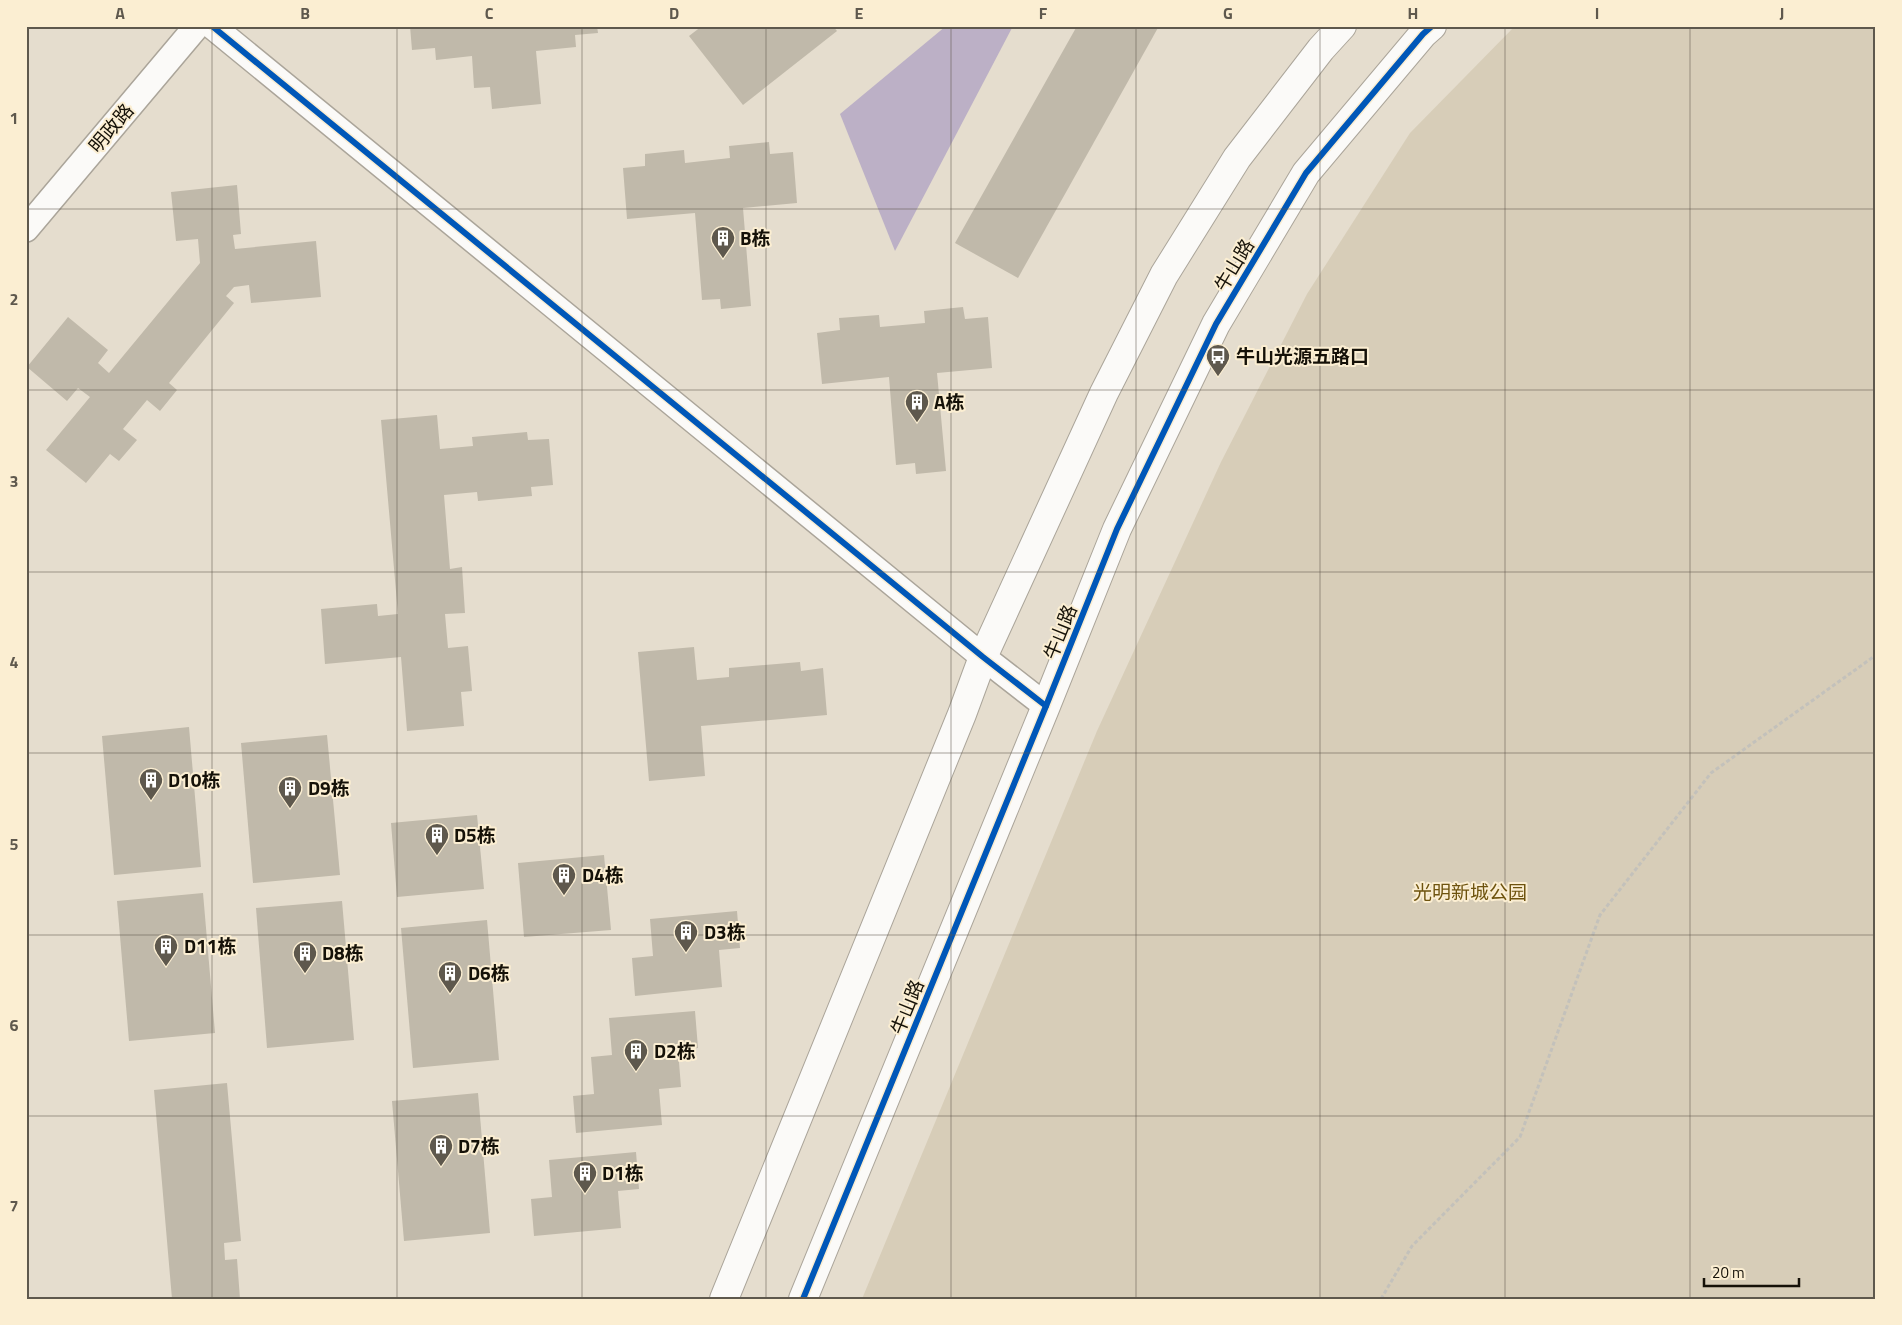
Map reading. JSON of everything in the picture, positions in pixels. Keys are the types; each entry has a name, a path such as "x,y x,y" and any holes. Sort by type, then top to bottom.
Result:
{"street":[{"name":"明政路","path":"26,229 196,26"},
{"path":"212,26 983,657 1046,706"},
{"path":"724,1299 962,714 983,657 1104,393 1164,275 1237,158 1321,48 1342,26"},
{"name":"牛山路","path":"803,1299 1117,529 1216,324 1306,173 1423,34 1432,26"}],"path":[{"path":"1381,1299 1412,1246 1520,1137 1600,915 1711,773 1876,655"}],"green space":[{"name":"光明新城公园","path":"1515,26 1876,26 1876,1299 862,1299 1097,731 1221,462 1307,294 1410,133"}],"shaded area":[{"path":"946,26 1013,26 895,251 840,114"}],"building":[{"path":"410,26 597,26 598,33 575,35 576,47 536,51 541,104 492,109 490,87 474,88 472,56 436,60 435,48 412,50"},
{"path":"702,26 833,26 837,31 743,105 689,36"},
{"path":"1077,26 1159,26 1018,278 955,243"},
{"name":"B栋","path":"769,142 770,154 793,152 797,203 743,208 751,306 721,309 720,299 702,300 695,213 627,219 623,168 645,166 645,154 684,150 685,163 730,158 729,146"},
{"path":"237,185 241,234 233,235 235,249 316,241 321,297 251,303 249,285 234,287 226,296 234,303 169,383 177,390 160,411 147,400 123,429 137,440 119,461 110,454 86,483 46,450 90,397 78,388 67,401 27,367 68,317 108,350 98,363 109,373 200,263 198,239 176,241 171,192"},
{"name":"A栋","path":"963,307 965,319 988,317 992,368 937,373 946,471 916,474 915,463 896,465 889,377 822,384 817,333 840,330 839,318 879,315 880,327 925,323 924,311"},
{"path":"437,415 440,449 473,446 472,437 527,432 528,440 549,439 553,485 531,487 532,496 478,501 477,492 444,495 450,569 462,567 465,613 445,614 448,648 468,646 472,691 461,692 464,726 407,731 401,657 325,664 321,609 377,604 378,616 398,614 381,420"},
{"path":"694,647 697,680 729,677 729,668 800,662 801,671 823,668 827,715 701,726 705,776 649,781 638,652"},
{"name":"D10栋","path":"189,727 201,867 114,875 102,736"},
{"name":"D9栋","path":"327,735 340,875 253,883 241,743"},
{"name":"D5栋","path":"477,815 484,889 397,897 391,823"},
{"name":"D4栋","path":"604,855 611,930 524,937 518,863"},
{"name":"D11栋","path":"203,893 215,1033 129,1041 117,901"},
{"name":"D8栋","path":"342,901 354,1040 267,1048 256,908"},
{"name":"D3栋","path":"737,911 740,948 719,950 722,987 635,996 632,958 653,956 650,919"},
{"name":"D6栋","path":"487,920 499,1060 413,1068 401,928"},
{"name":"D2栋","path":"695,1011 698,1048 678,1050 681,1087 659,1089 662,1125 576,1133 573,1096 594,1094 591,1057 612,1055 609,1018"},
{"path":"227,1083 241,1241 224,1243 225,1260 237,1259 240,1299 172,1299 154,1090"},
{"name":"D7栋","path":"478,1093 490,1233 404,1241 392,1101"},
{"name":"D1栋","path":"636,1152 639,1189 618,1191 621,1228 534,1236 531,1199 552,1197 549,1160"}],"cycle path":[{"path":"212,26 983,657 1046,706"},
{"path":"803,1299 1117,529 1216,324 1306,173 1423,34 1432,26"}],"place":[{"name":"B栋","path":"723,259"},
{"name":"牛山光源五路口","path":"1218,377"},
{"name":"A栋","path":"917,423"},
{"name":"D10栋","path":"151,801"},
{"name":"D9栋","path":"290,809"},
{"name":"D5栋","path":"437,856"},
{"name":"D4栋","path":"564,896"},
{"name":"D3栋","path":"686,953"},
{"name":"D11栋","path":"166,967"},
{"name":"D8栋","path":"305,974"},
{"name":"D6栋","path":"450,994"},
{"name":"D2栋","path":"636,1072"},
{"name":"D7栋","path":"441,1167"},
{"name":"D1栋","path":"585,1194"}]}
